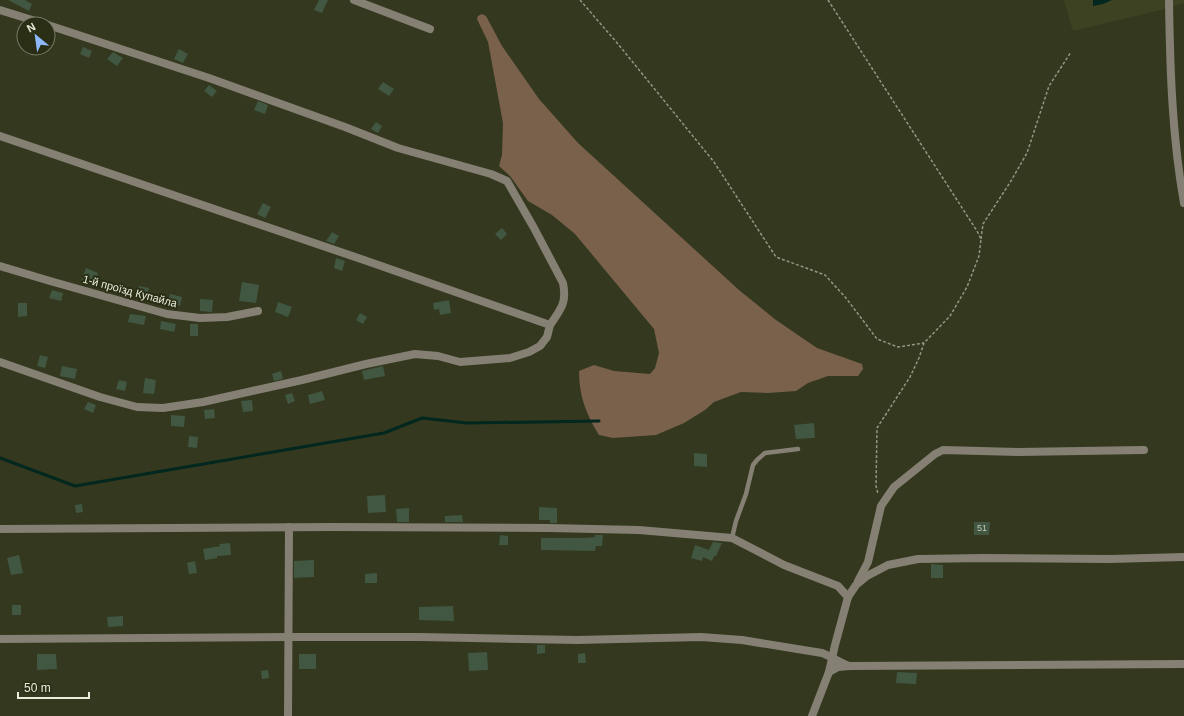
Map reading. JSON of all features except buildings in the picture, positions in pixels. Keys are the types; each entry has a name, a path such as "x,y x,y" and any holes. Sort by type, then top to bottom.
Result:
{"street":[{"path":"354,0 430,29"},
{"path":"1169,0 1173,120 1184,203"},
{"path":"0,10 19,16"},
{"path":"0,362 100,397 137,406 163,408 202,402 415,354 438,356 460,362 510,358 529,352 540,346 547,337 550,325 559,312 564,301 565,293 563,283 507,181 491,174 398,148 345,126 209,78 56,28"},
{"path":"0,136 356,257 550,325"},
{"name":"1-й проїзд Купайла","path":"0,266 167,314 200,318 227,317 258,311"},
{"path":"812,716 829,672 848,597 868,562 881,506 894,487 935,454 943,450 1018,452 1144,450"},
{"path":"288,716 289,527"},
{"path":"0,529 289,527 549,528 639,530 732,538 784,566 838,586 848,597"},
{"path":"856,585 867,576 888,565 918,559 1110,559 1184,557"},
{"path":"0,639 420,637 577,640 702,637 718,639 730,638 822,653 832,657 836,662 849,666"},
{"path":"829,672 838,667 849,666 1184,664"}],"lane":[{"path":"732,538 746,494 753,465 765,453 798,450"}],"path":[{"path":"580,0 618,44 714,162 776,257 825,275 846,298 876,339 898,347 924,344"},
{"path":"828,0 981,239"},
{"path":"881,506 876,486 877,428 910,377 920,358 924,344 933,332 950,316 967,287 979,256 983,224 1011,181 1027,152 1049,86 1071,52"}],"shaded area":[{"path":"1064,0 1184,0 1184,3 1073,31"},
{"path":"482,14 486,16 502,46 539,99 578,143 739,290 776,320 817,348 862,364 863,369 858,376 828,376 808,383 796,391 768,393 741,392 714,402 705,410 684,423 656,435 613,438 599,435 590,420 584,404 580,389 579,371 594,365 614,371 650,374 655,368 659,353 654,329 575,234 552,215 528,201 510,176 499,166 502,155 503,123 488,42 477,19 478,16"}],"water":[{"path":"1093,0 1112,0 1093,6"}],"waterway":[{"path":"0,458 75,486 384,433 422,418 467,423 599,421"}]}
